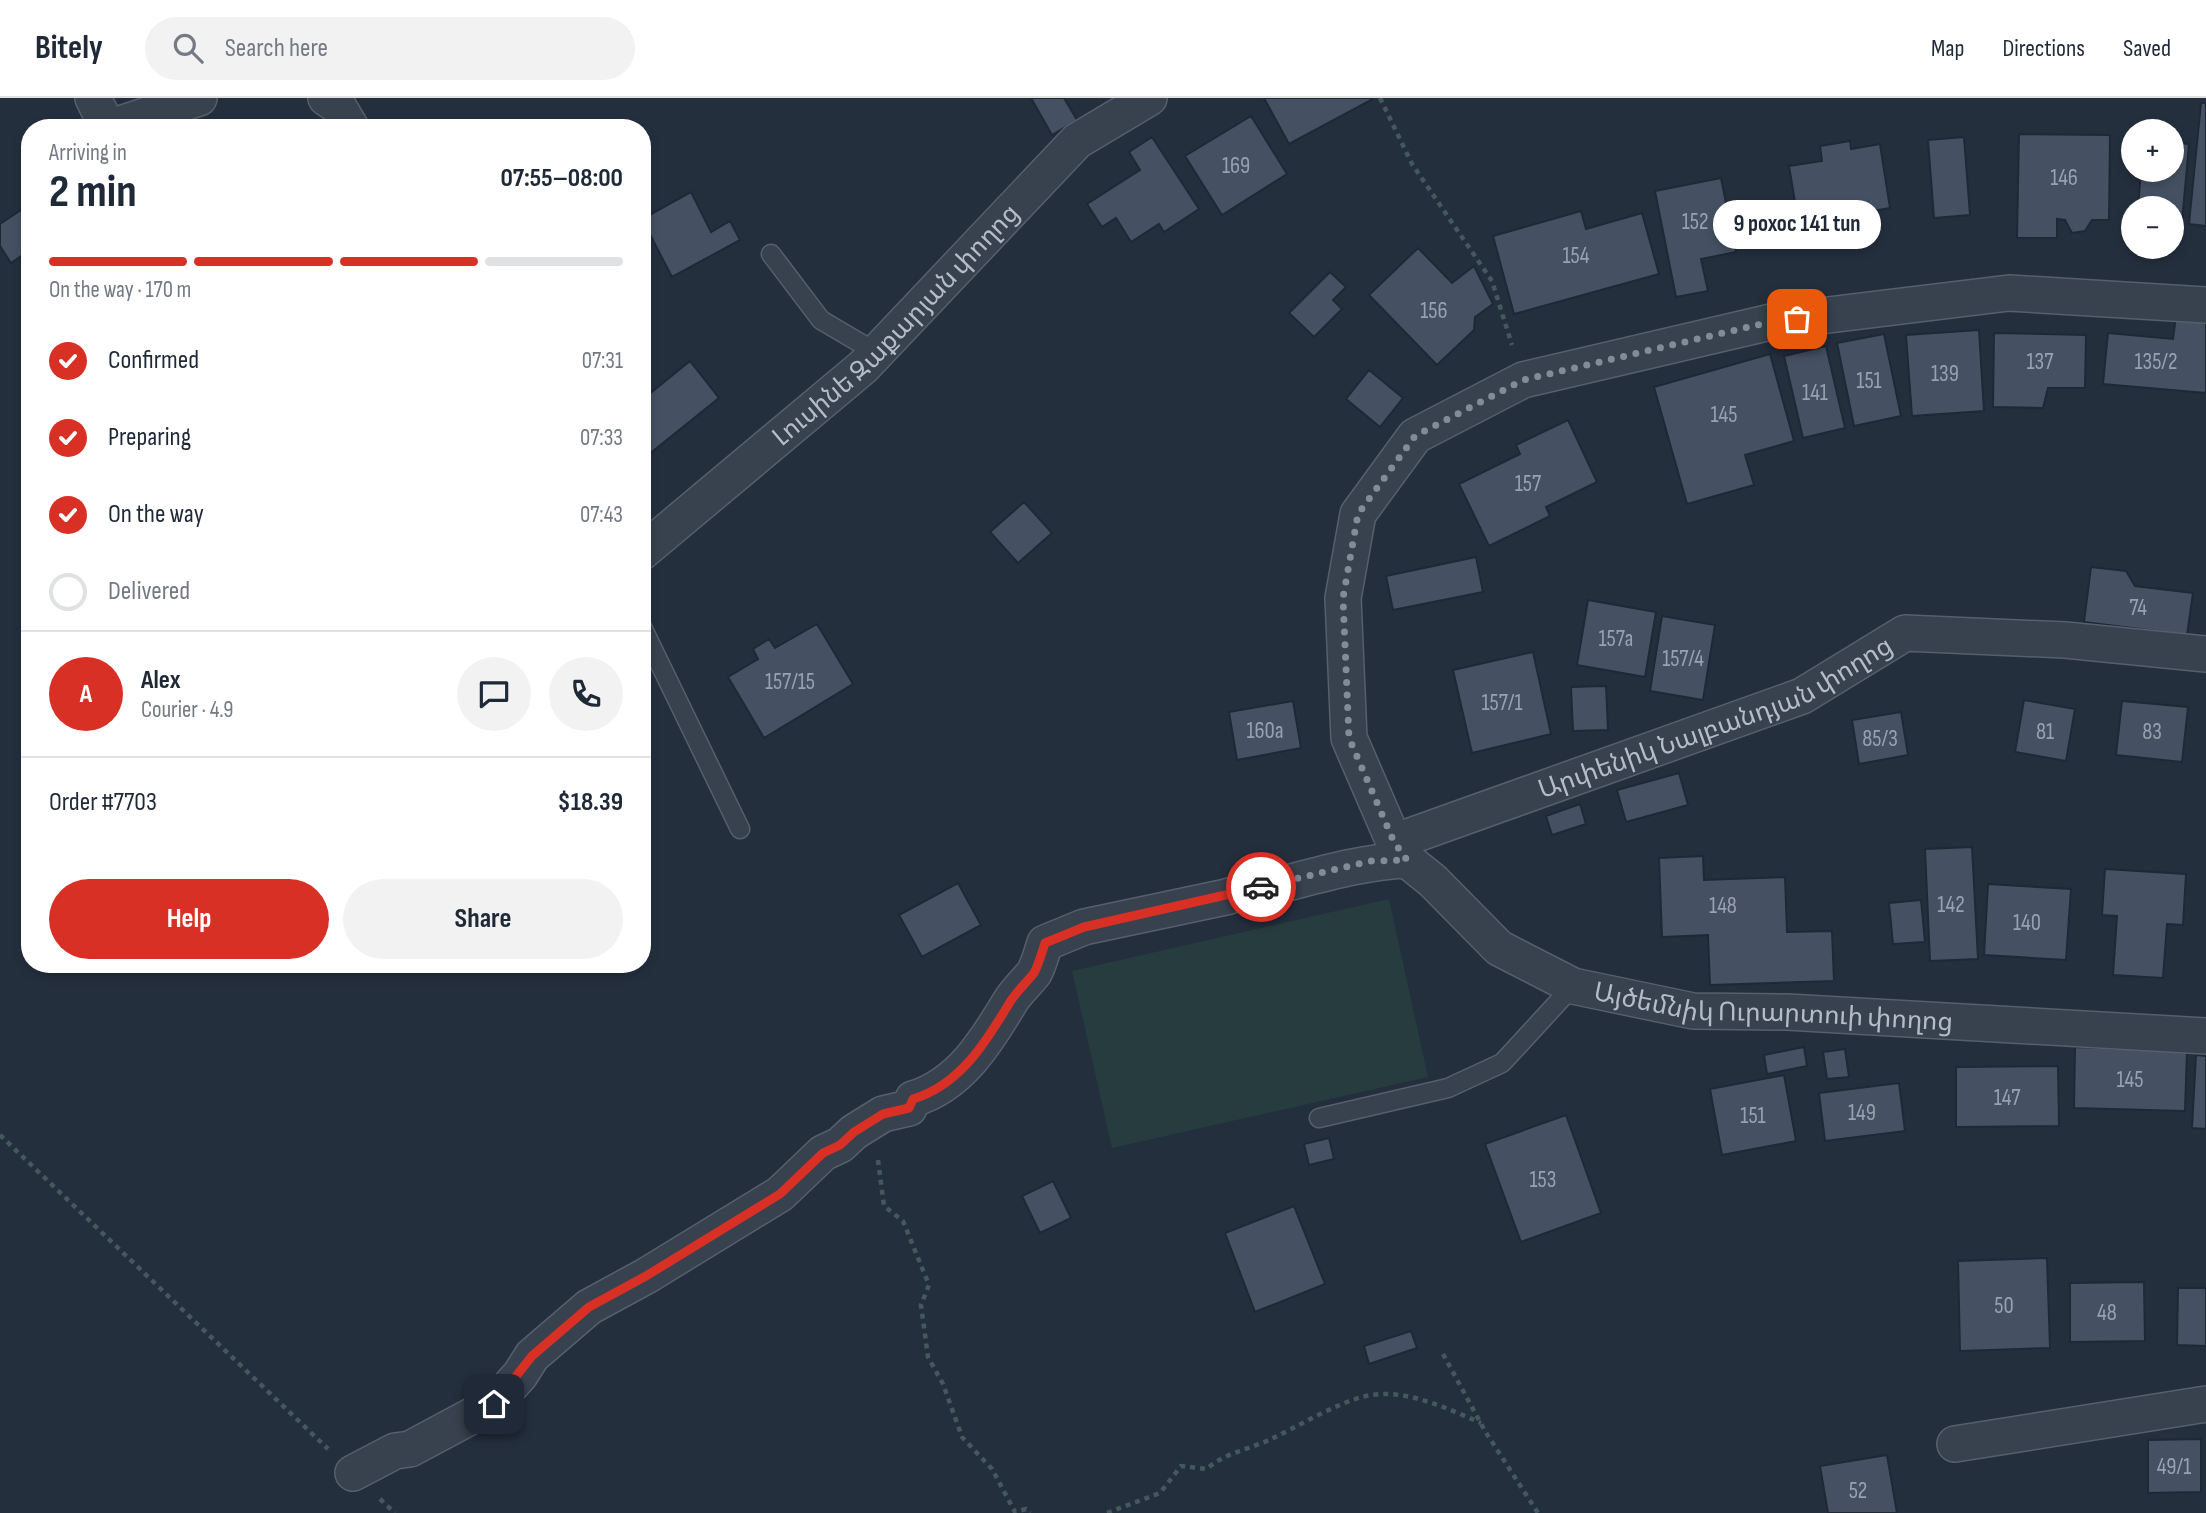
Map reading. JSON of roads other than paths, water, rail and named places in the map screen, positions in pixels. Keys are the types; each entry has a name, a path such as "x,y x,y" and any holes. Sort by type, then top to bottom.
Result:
{"street":[{"path":"93,98 104,119"},
{"path":"135,119 199,98"},
{"path":"326,98 338,106 346,119"},
{"name":"Լուսինե Զաքարյան փողոց","path":"651,544 877,353 1077,141 1149,98"},
{"path":"1401,851 1349,738 1343,598 1358,514 1415,436 1523,380 1770,322 2009,293 2206,305"},
{"name":"Արփենիկ Նալբանդյան փողոց","path":"353,1473 395,1451 410,1449 494,1404 532,1356 589,1307 646,1276 780,1194 823,1153 840,1145 854,1132 883,1114 909,1108 913,1099 929,1094 958,1075 972,1054 987,1040 1035,970 1045,943 1084,927 1226,897 1248,889 1283,884 1401,851 1802,696 1905,633 2065,640 2206,654"},
{"name":"Այծեմնիկ Ուրարտուի փողոց","path":"1401,851 1499,948 1573,986 1692,1011 1787,1013 2206,1036"},
{"path":"1955,1444 2206,1404"}],"lane":[{"path":"771,254 821,320 877,353"},
{"path":"651,646 740,829"},
{"path":"1319,1118 1448,1088 1503,1063 1573,986"}],"place":[{"name":"9 poxoc 141 tun","path":"1797,319"}]}
